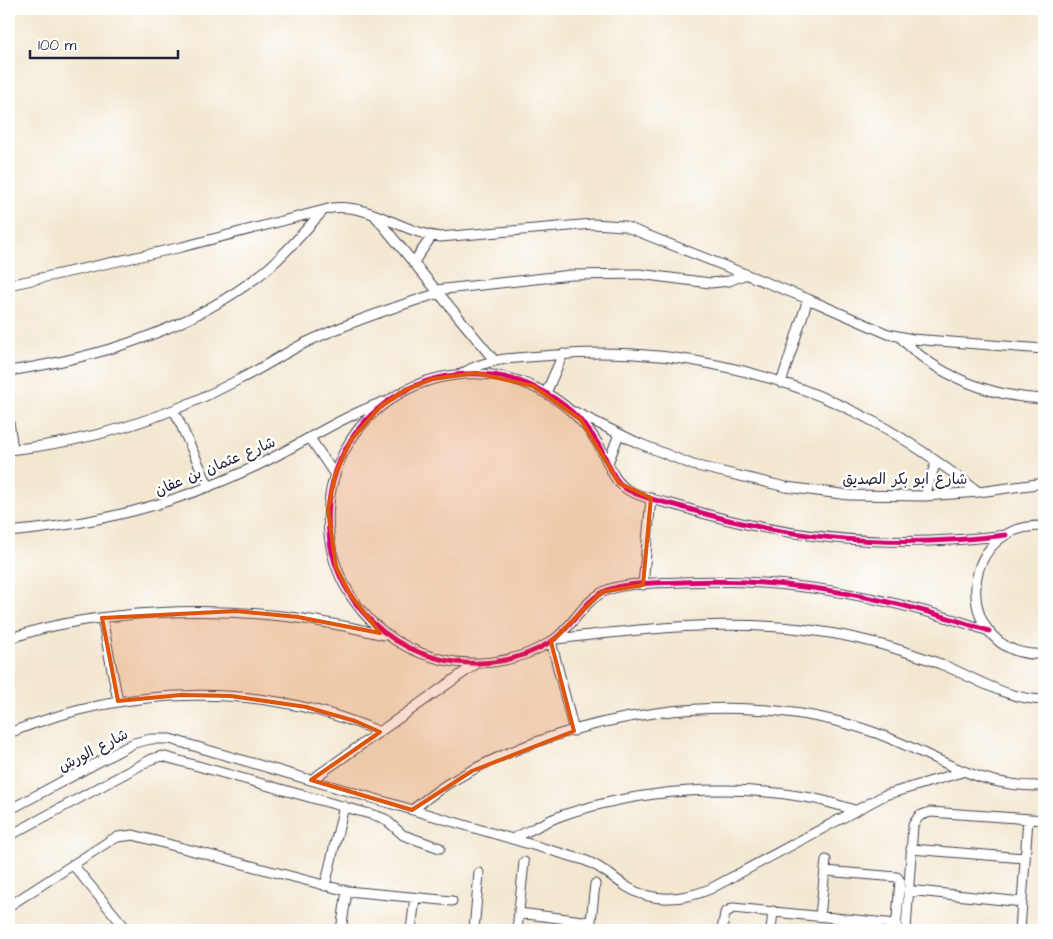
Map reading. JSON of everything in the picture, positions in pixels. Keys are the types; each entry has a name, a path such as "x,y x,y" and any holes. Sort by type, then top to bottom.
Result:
{"street":[{"path":"9,285 182,247 323,210 351,207 372,212 411,230 432,236 450,237 594,224 616,224 632,228 808,299 877,330 900,337 1044,349"},
{"path":"9,371 55,363 130,343 167,330 199,314 239,290 265,270 283,254 323,210"},
{"path":"372,212 494,360"},
{"path":"413,263 432,236"},
{"path":"9,422 11,450 90,436 174,410 241,379 305,343 381,312 437,292 571,275 639,274 710,283 729,281 746,274"},
{"path":"782,382 808,299"},
{"path":"900,337 926,360 964,380 1003,393 1044,399"},
{"path":"546,393 563,354"},
{"path":"461,374 494,360 563,354 607,354 693,361 748,373 782,382 852,410 898,435 980,492"},
{"path":"461,374 505,377 546,393 570,410 590,432 615,477 624,487 651,498 734,522 831,538 919,542 1006,535 1024,528 1044,526"},
{"name":"شارع عثمان بن عفان","path":"9,532 122,514 157,506 209,487 253,467 337,422 432,379 461,374"},
{"path":"388,636 357,606 336,567 328,524 330,494 344,453 360,428 392,398"},
{"path":"174,410 209,487"},
{"name":"شارع ابو بكر الصديق","path":"570,410 619,434 693,465 754,481 849,495 925,496 980,492 1044,483"},
{"path":"608,463 619,434"},
{"path":"310,438 335,475"},
{"path":"925,496 936,461"},
{"path":"643,585 651,498"},
{"path":"989,631 976,604 975,584 984,556 1006,535"},
{"path":"9,639 43,628 102,618 183,611 236,611 328,622 388,636 428,656 456,663 477,663 515,658 553,640 567,630 590,601 602,592 616,587 727,582 821,588 889,601 989,631 1013,649 1032,654 1044,654"},
{"path":"102,618 118,701"},
{"path":"553,640 687,625 739,624 792,627 833,634 896,649 947,667 1008,694 1044,700"},
{"path":"553,640 574,731"},
{"path":"311,780 477,663"},
{"path":"9,733 71,712 118,701 181,695 260,699 330,713 380,732"},
{"path":"412,810 448,784 472,771 510,754 574,731 621,720 673,712 730,709 775,710 825,718 873,732 962,772 997,783 1044,786"},
{"name":"شارع الورش","path":"9,810 125,747 151,739 179,740 592,863 639,893 658,898 679,898 710,888 885,795 962,772"},
{"path":"9,836 152,759 162,756 377,816 403,835 440,848"},
{"path":"512,839 561,816 587,808 639,797 674,793 718,791 771,793 813,798 856,810"},
{"path":"325,886 344,806"},
{"path":"906,930 913,825 919,816 924,813 1044,820"},
{"path":"1020,930 1028,819"},
{"path":"9,906 118,837 133,835 347,891 452,901"},
{"path":"911,849 1026,858"},
{"path":"820,916 826,860"},
{"path":"517,930 524,862"},
{"path":"73,865 127,930"},
{"path":"722,930 726,912 733,908 820,916 896,927 900,881 897,877 825,871"},
{"path":"474,930 479,873"},
{"path":"519,914 591,926 595,884"},
{"path":"908,890 1022,902"},
{"path":"341,930 347,891"},
{"path":"411,930 415,898"},
{"path":"771,930 773,911"}],"highlighted area":[{"path":"476,373 533,386 581,420 619,483 651,498 643,585 602,592 551,642 574,731 472,771 412,810 311,780 380,732 355,721 306,707 231,696 181,695 118,701 102,618 236,611 298,617 380,633 349,593 336,567 328,509 335,475 351,440 380,407 405,390 432,379"}],"cycle path":[{"path":"989,631 914,608 876,599 800,586 722,581 653,583 620,586 603,592 589,602 559,636 524,655 495,662 466,663 436,658 409,648 384,632 362,611 345,586 337,569 329,535 328,517 333,482 338,465 355,434 366,420 392,398 422,383 438,378 476,374 518,381 537,388 555,399 586,427 622,486 648,498 762,527 843,539 924,541 1006,535"}]}
